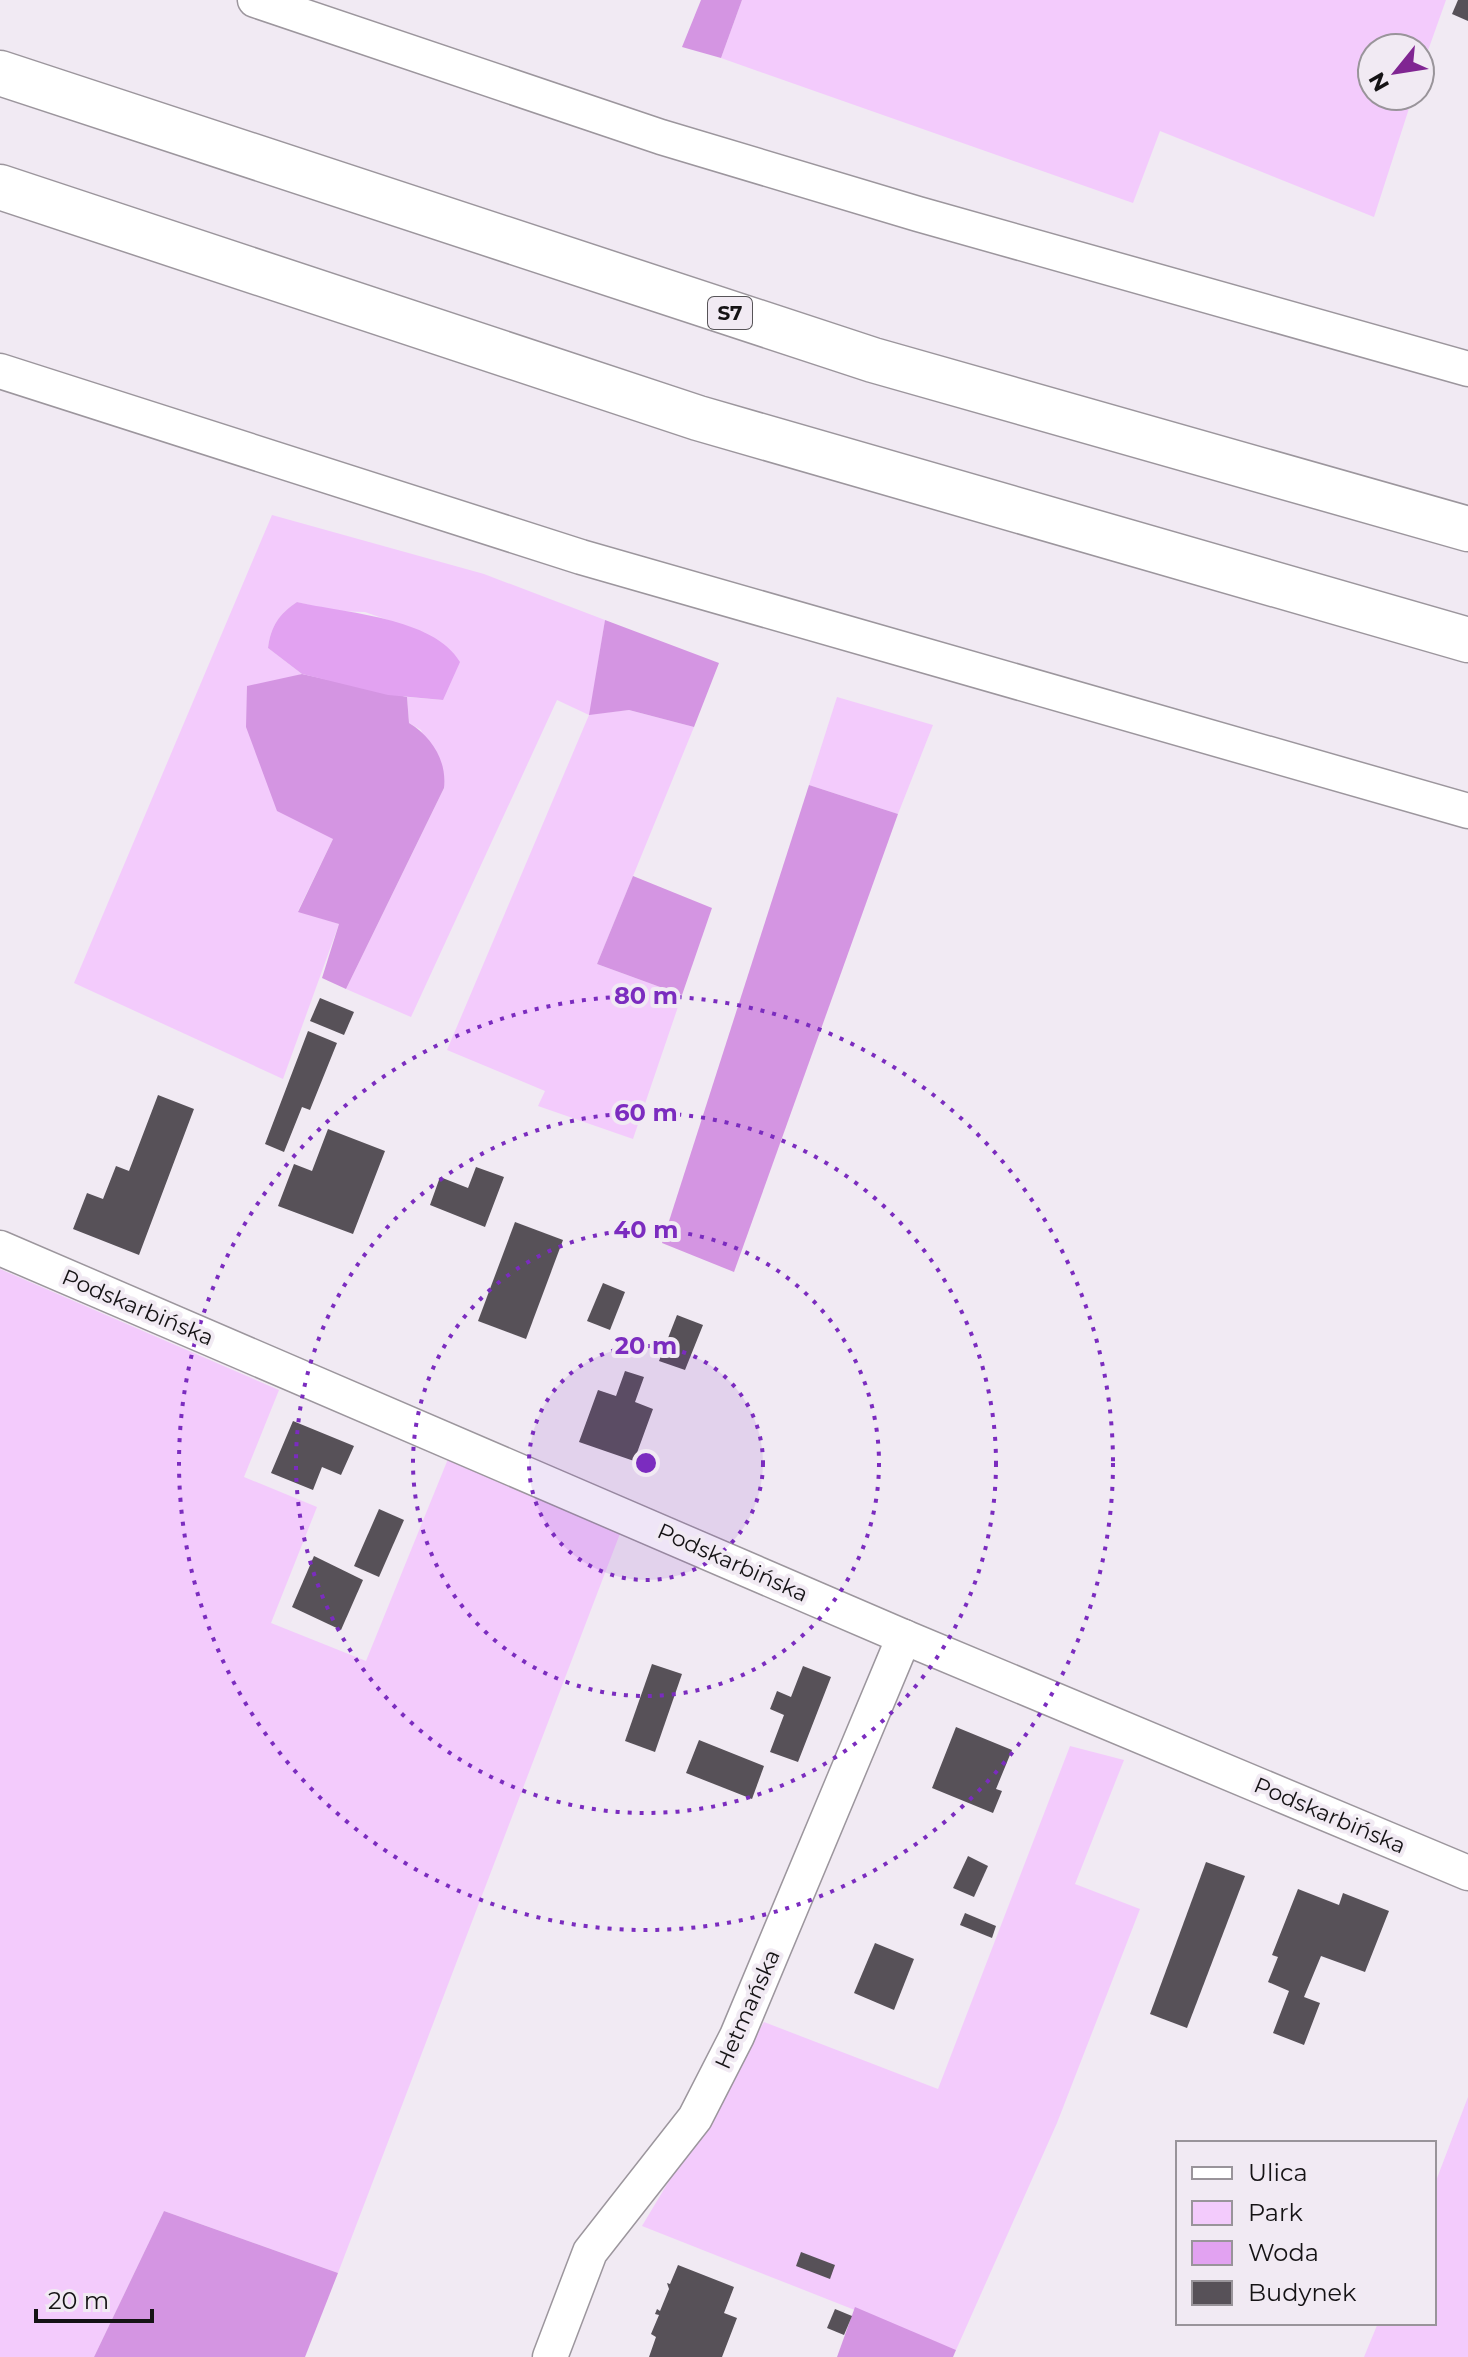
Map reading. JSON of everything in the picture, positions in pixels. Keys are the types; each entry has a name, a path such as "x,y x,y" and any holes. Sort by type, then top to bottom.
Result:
{"highway":[{"name":"S7","path":"0,73 873,360 1468,529"},
{"path":"0,187 698,418 1468,640"}],"street":[{"path":"255,0 661,137 978,232 1468,369"},
{"path":"0,371 581,557 1468,811"},
{"name":"Podskarbińska","path":"0,1248 904,1637 1468,1873"},
{"name":"Hetmańska","path":"550,2357 590,2252 695,2118 737,2036 904,1637"}],"green space":[{"path":"742,0 1446,0 1435,32 1356,32 1356,112 1408,112 1374,217 1160,131 1133,203 721,58"},
{"path":"272,515 484,574 605,620 590,714 629,710 694,727 597,964 682,995 633,1139 538,1106 545,1091 447,1050 589,715 557,700 411,1017 346,989 444,788 421,730 409,723 407,697 443,700 425,633 365,612 333,611 297,602 277,621 269,640 268,648 302,674 278,682 333,839 298,911 339,924 283,1079 74,983"},
{"path":"837,697 933,725 898,814 809,785"},
{"path":"0,1269 279,1390 244,1477 317,1507 271,1623 366,1661 448,1459 621,1531 338,2273 164,2211 94,2357 0,2357"},
{"path":"1070,1746 1124,1760 1075,1884 1140,1909 1057,2123 956,2350 642,2226 764,2022 938,2089"},
{"path":"1468,2097 1468,2357 1364,2357 1377,2325 1436,2325 1436,2181"}],"shaded area":[{"path":"701,0 742,0 721,58 682,47"},
{"path":"605,620 719,663 694,727 629,710 589,715"},
{"path":"302,674 407,697 409,723 425,735 443,768 444,788 346,989 322,978 339,924 298,912 333,839 277,811 246,727 247,686"},
{"path":"809,785 898,814 734,1272 662,1243"},
{"path":"633,876 712,908 682,995 597,964"},
{"path":"164,2211 338,2273 305,2357 94,2357"},
{"path":"855,2307 956,2350 953,2357 837,2357"}],"water":[{"path":"297,602 386,619 430,635 447,647 460,662 443,700 388,695 302,674 268,648 277,621"}],"building":[{"path":"1458,0 1468,0 1468,21 1452,14"},
{"path":"320,998 354,1012 344,1035 310,1021"},
{"path":"308,1031 337,1043 310,1110 302,1107 284,1152 265,1144"},
{"path":"158,1095 194,1109 139,1255 73,1229 87,1193 103,1199 116,1166 129,1171"},
{"path":"328,1129 385,1151 353,1234 278,1206 294,1164 312,1171"},
{"path":"476,1167 504,1177 485,1227 430,1205 440,1177 468,1188"},
{"path":"515,1222 563,1240 526,1339 478,1321"},
{"path":"603,1283 625,1292 610,1330 587,1321"},
{"path":"677,1315 703,1325 685,1370 659,1361"},
{"path":"625,1371 644,1377 635,1402 653,1409 634,1461 579,1442 598,1390 616,1396"},
{"path":"293,1421 354,1446 341,1475 322,1467 313,1490 271,1473"},
{"path":"379,1509 404,1520 379,1577 354,1566"},
{"path":"314,1556 363,1580 341,1630 292,1607"},
{"path":"652,1664 682,1674 655,1752 625,1741"},
{"path":"803,1666 831,1677 798,1762 770,1752 784,1715 770,1709 777,1691 791,1697"},
{"path":"956,1727 1012,1750 996,1789 1002,1791 993,1813 932,1788"},
{"path":"699,1740 764,1766 752,1799 686,1773"},
{"path":"968,1856 988,1866 974,1897 953,1888"},
{"path":"1206,1862 1245,1876 1187,2028 1150,2014"},
{"path":"1298,1889 1339,1905 1343,1893 1389,1911 1365,1972 1321,1956 1304,1997 1320,2003 1304,2045 1273,2033 1289,1991 1268,1982 1278,1957 1272,1955"},
{"path":"965,1913 996,1926 992,1938 960,1925"},
{"path":"875,1943 914,1959 894,2010 854,1993"},
{"path":"801,2252 835,2265 830,2279 796,2266"},
{"path":"678,2265 734,2287 724,2313 737,2318 722,2357 649,2357 656,2337 651,2334 659,2315 655,2314 657,2309 660,2311 669,2289 667,2283 670,2284"},
{"path":"835,2309 852,2316 844,2335 827,2328"}]}
